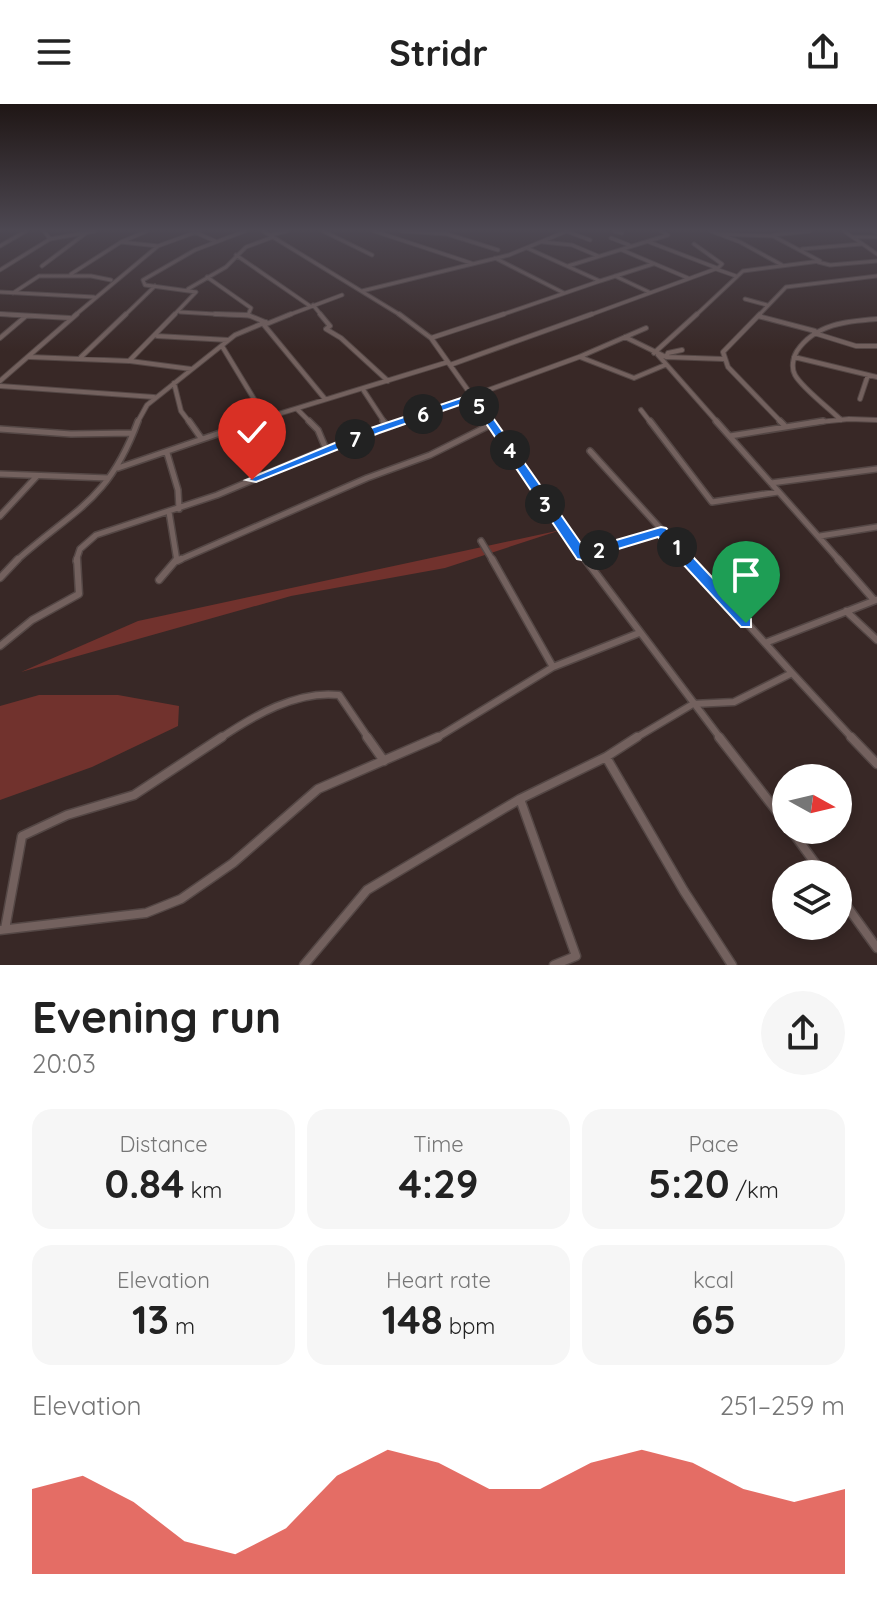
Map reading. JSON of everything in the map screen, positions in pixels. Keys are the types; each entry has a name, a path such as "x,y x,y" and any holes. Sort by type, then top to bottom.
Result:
{"street":[{"path":"69,275 75,271"},
{"path":"0,384 124,271"},
{"path":"129,361 157,336 196,292 142,283 160,271"},
{"path":"188,289 217,271"},
{"path":"261,271 312,305 330,326 326,329 341,338 388,381"},
{"path":"330,271 411,321 431,338 582,555 772,805"},
{"path":"362,291 443,271"},
{"path":"521,271 565,294"},
{"path":"578,271 600,281"},
{"path":"431,338 630,271"},
{"path":"670,271 689,279"},
{"path":"117,468 325,399 364,391 449,364 711,271"},
{"path":"723,271 736,276"},
{"path":"656,354 743,271"},
{"path":"13,293 39,276 69,275 112,280"},
{"path":"615,276 650,293"},
{"path":"784,425 723,359 723,352 782,290 793,285 877,276"},
{"path":"207,277 251,308 248,315"},
{"path":"79,358 156,286"},
{"path":"0,292 95,297"},
{"path":"0,578 18,558 74,518 109,478 130,445 138,418 156,397 229,340 342,295"},
{"path":"745,299 767,305"},
{"path":"179,312 248,315 269,322"},
{"path":"0,314 71,319"},
{"path":"0,338 26,316"},
{"path":"758,316 856,346 876,347"},
{"path":"841,420 795,375 792,366 794,357 814,332 835,321 877,319"},
{"path":"269,322 264,327 325,399"},
{"path":"0,646 15,632 79,594 81,589 76,562 80,549 96,535 179,509 326,449 579,357 646,328"},
{"path":"157,336 229,340"},
{"path":"624,337 666,357 723,359"},
{"path":"222,346 266,419"},
{"path":"666,357 668,353 682,350"},
{"path":"656,354 876,600 765,643"},
{"path":"30,357 129,361 191,369"},
{"path":"579,357 634,378 665,365"},
{"path":"794,357 877,377"},
{"path":"860,399 868,375"},
{"path":"174,383 181,411 201,438"},
{"path":"0,384 156,397"},
{"path":"364,391 373,409 388,427"},
{"path":"298,410 318,430 326,449"},
{"path":"641,410 712,502 779,492"},
{"path":"729,436 784,425 841,420 876,421"},
{"path":"159,580 177,561 367,478 430,455 492,424"},
{"path":"234,428 238,441 261,477"},
{"path":"0,429 71,434 132,433"},
{"path":"590,451 877,764"},
{"path":"167,453 178,490 179,509"},
{"path":"770,483 877,469"},
{"path":"0,474 109,478"},
{"path":"0,516 38,475"},
{"path":"169,512 177,561"},
{"path":"819,536 877,527"},
{"path":"582,555 661,531"},
{"path":"481,541 553,667"},
{"path":"846,611 877,640"},
{"path":"384,761 339,695 316,692 247,720 134,795 67,815 22,836 2,930 146,913 181,899 233,863 318,789 429,742 553,667 639,633"},
{"path":"304,965 367,890 520,799 606,757 657,723 693,704 734,702 792,673"},
{"path":"606,757 684,891 732,965"},
{"path":"520,799 576,956 554,965"},
{"path":"852,913 877,948"}],"shaded area":[{"path":"561,530 445,568 291,596 21,672 138,621"},
{"path":"39,695 118,695 179,706 178,726 92,767 0,800 0,706"}],"route":[{"path":"252,480 375,430 473,397 582,555 661,531 746,623"}]}
